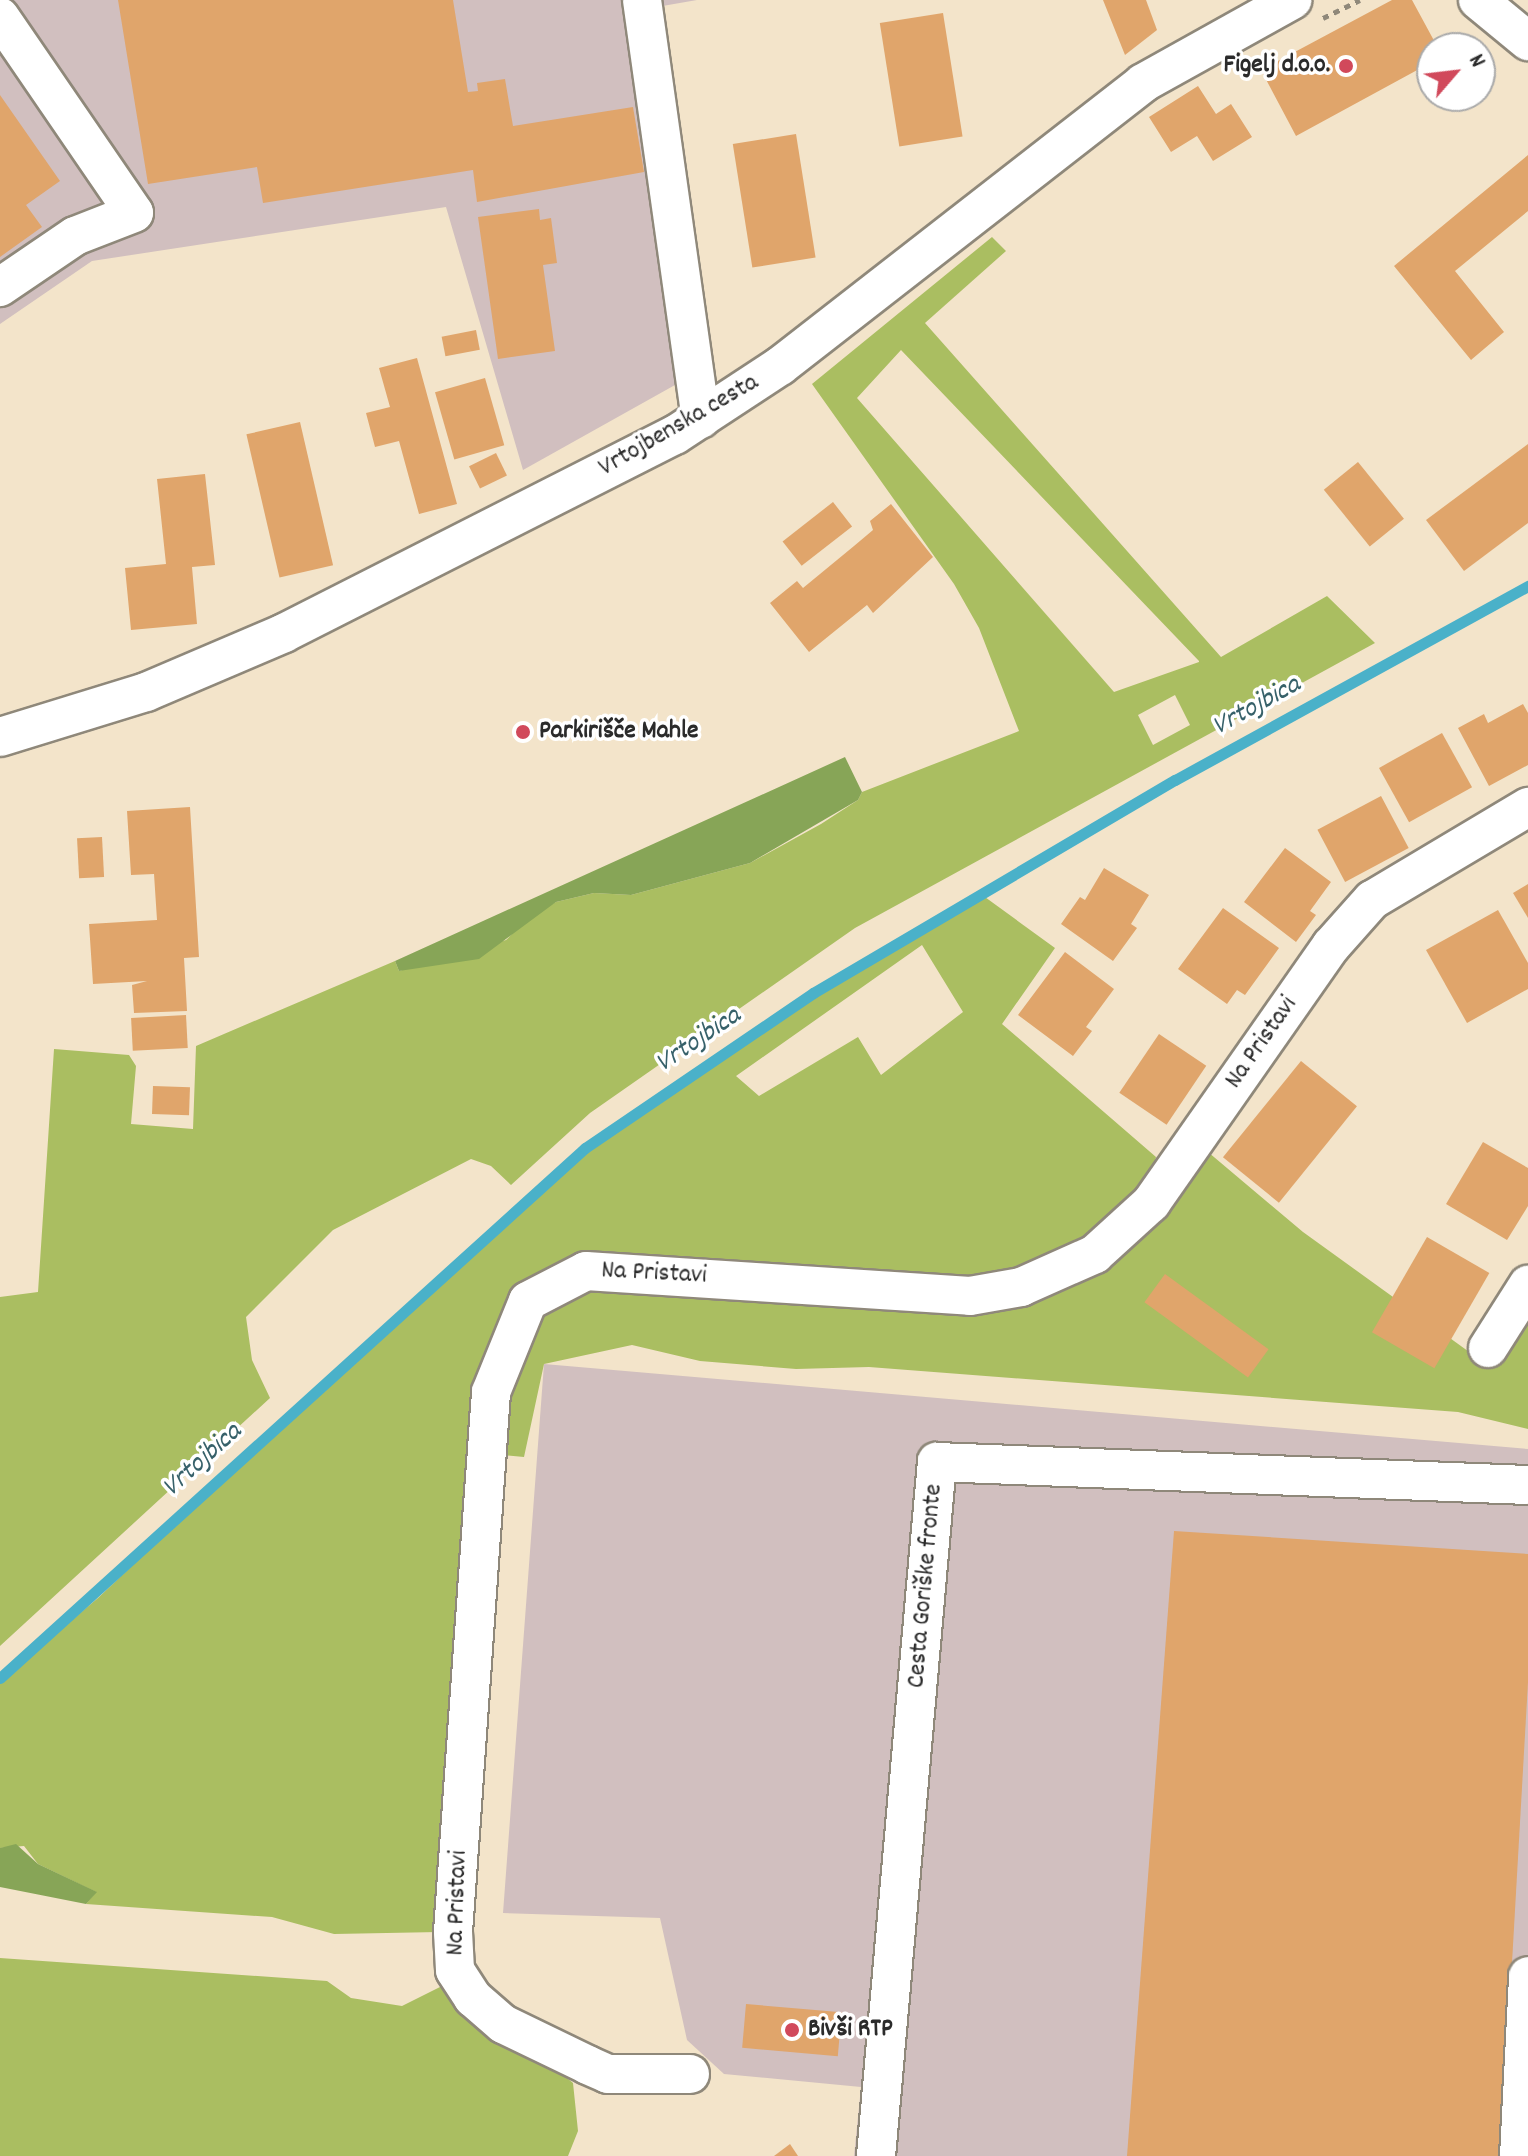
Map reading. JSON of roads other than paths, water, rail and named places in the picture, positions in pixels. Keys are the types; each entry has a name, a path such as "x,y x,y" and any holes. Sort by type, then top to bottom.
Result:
{"street":[{"path":"642,0 701,419"},
{"name":"Vrtojbenska cesta","path":"0,737 146,692 284,633 701,419 780,366 1143,83 1292,0"},
{"path":"1478,0 1528,41"},
{"path":"0,17 134,213 75,236 0,287"},
{"name":"Na Pristavi","path":"690,2074 608,2074 503,2024 473,1998 455,1970 453,1932 491,1392 528,1301 586,1271 970,1296 1021,1287 1095,1254 1151,1203 1331,946 1372,900 1528,807"},
{"path":"1488,1348 1528,1285"},
{"name":"Cesta Goriške fronte","path":"876,2156 937,1462 1528,1485"},
{"path":"1519,2156 1528,1976"}],"waterway":[{"name":"Vrtojbica","path":"0,1678 585,1148 813,993 1175,780 1528,586"}],"place":[{"name":"Figelj d.o.o.","path":"1346,66"},
{"name":"Parkirišče Mahle","path":"523,732"},
{"name":"Bivši RTP","path":"792,2030"}]}
